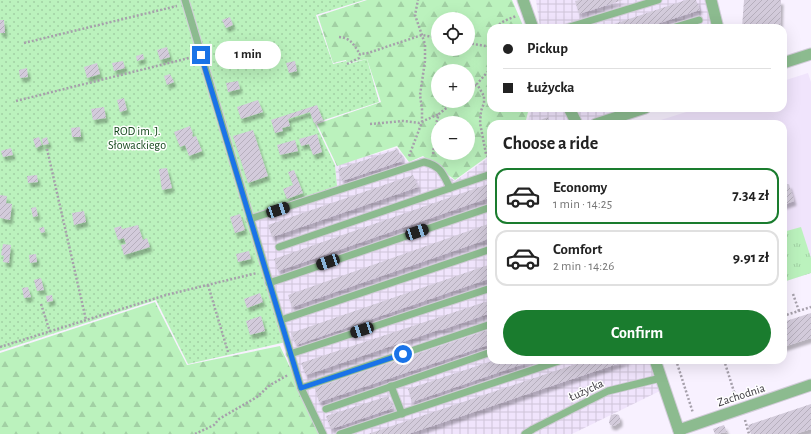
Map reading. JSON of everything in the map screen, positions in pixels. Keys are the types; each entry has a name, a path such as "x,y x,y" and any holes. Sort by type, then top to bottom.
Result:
{"street":[{"path":"523,0 532,24"},
{"path":"711,0 717,24"},
{"path":"787,62 811,54"},
{"path":"608,120 633,112"},
{"name":"Zachodnia","path":"656,364 679,432 696,423 811,385"}],"lane":[{"path":"579,24 658,0"},
{"path":"185,2 296,374 323,434"},
{"path":"686,24 699,20"},
{"path":"250,219 424,162 430,163 440,169 450,188"},
{"path":"278,247 487,175"},
{"path":"269,283 487,208"},
{"path":"280,320 487,251"},
{"path":"290,354 487,289"},
{"path":"301,388 487,325"},
{"path":"326,409 487,353"},
{"path":"340,434 550,364"},
{"name":"Łużycka","path":"525,434 608,391 661,378"},
{"path":"391,386 402,414"}],"path":[{"path":"407,167 409,153 422,122 420,95 425,60 425,44 415,15 418,0"},
{"path":"24,43 185,2"},
{"path":"500,24 527,12"},
{"path":"347,64 358,58 360,54 368,53 422,35 431,37"},
{"path":"338,37 346,38 353,44 360,54"},
{"path":"475,44 487,46"},
{"path":"16,101 201,55"},
{"path":"487,73 477,84 484,96 480,123 487,155"},
{"path":"370,124 403,121 419,123 439,114 446,108"},
{"path":"430,163 439,114"},
{"path":"47,149 86,320"},
{"path":"0,347 166,295 266,271"},
{"path":"208,285 228,352"},
{"path":"793,294 799,311"},
{"path":"41,304 50,332"},
{"path":"787,315 811,307"},
{"path":"677,364 696,423"},
{"path":"725,364 740,409"},
{"path":"195,434 214,425 219,419 257,397 270,385 287,376 296,374"},
{"path":"745,420 749,434"}],"shaded area":[{"path":"536,0 707,0 717,24 539,24"},
{"path":"808,73 811,82 811,273 787,281 787,120 661,120 686,112 787,112 787,80"},
{"path":"531,112 631,112 606,120 528,120"},
{"path":"397,148 409,164 422,157 455,181 487,159 487,364 656,364 664,389 572,434 324,434 295,372 248,218 337,186 335,165"}],"green space":[{"name":"ROD im. J. Słowackiego","path":"0,0 364,0 316,15 333,64 346,61 348,64 367,59 379,102 315,123 335,165 337,186 248,218 286,342 188,364 156,300 0,351"},
{"path":"367,0 512,0 522,24 487,24 487,112 528,112 526,120 487,120 487,157 455,180 423,156 409,162 397,146 337,166 317,124 381,102 367,59 347,63 346,60 333,63 318,16"},
{"path":"801,227 811,258 811,273 787,281 787,231"},
{"path":"155,302 187,365 280,346 321,434 0,434 0,353"}],"building":[{"path":"623,0 579,14 575,1"},
{"path":"686,0 696,0 700,10 656,24 614,24"},
{"path":"744,0 781,0 780,24 742,24"},
{"path":"230,17 233,25 226,28 222,20"},
{"path":"0,20 4,20 5,33 0,33"},
{"path":"258,44 260,52 253,54 251,45"},
{"path":"167,47 170,57 160,60 157,50"},
{"path":"143,54 144,59 137,61 136,56"},
{"path":"123,61 125,68 114,71 112,63"},
{"path":"295,61 297,71 289,73 286,63"},
{"path":"97,63 100,74 87,78 84,67"},
{"path":"27,68 28,77 20,78 19,70"},
{"path":"170,74 174,82 167,85 164,76"},
{"path":"238,81 240,89 228,92 226,83"},
{"path":"124,98 127,110 120,112 117,100"},
{"path":"258,100 263,112 241,119 237,107"},
{"path":"317,105 323,120 314,123 310,112 288,119 290,126 282,128 283,131 275,133 271,120"},
{"path":"104,107 106,118 93,120 91,109"},
{"path":"548,117 549,120 540,120"},
{"path":"190,126 192,135 193,137 196,136 202,151 189,156 185,145 180,147 174,132"},
{"path":"80,127 81,137 72,137 71,128"},
{"path":"253,130 268,176 248,183 233,136"},
{"path":"317,134 322,152 313,155 309,144 301,146 299,139"},
{"path":"39,137 42,145 36,148 33,139"},
{"path":"47,137 49,144 43,145 42,139"},
{"path":"295,140 298,151 280,155 277,145"},
{"path":"11,148 13,155 3,157 1,151"},
{"path":"398,149 402,161 342,181 338,169"},
{"path":"167,168 172,188 162,190 159,169"},
{"path":"294,170 303,193 287,199 283,189 293,185 288,172"},
{"path":"37,175 38,182 28,183 27,176"},
{"path":"413,175 418,187 272,237 268,225"},
{"path":"487,184 487,198 278,271 274,259"},
{"path":"789,184 794,201 787,204 787,185"},
{"path":"0,195 7,196 6,203 12,204 10,220 0,218"},
{"path":"36,207 38,216 33,217 31,208"},
{"path":"84,211 86,222 74,225 72,213"},
{"path":"240,214 245,230 235,233 230,217"},
{"path":"487,224 487,239 292,307 288,295"},
{"path":"138,225 143,240 147,238 150,247 124,255 121,245 126,244 124,238 118,240 114,228 121,226 122,229"},
{"path":"44,227 45,232 41,233 39,228"},
{"path":"3,244 11,245 9,263 3,262 4,256 1,255"},
{"path":"249,251 251,259 238,262 236,254"},
{"path":"36,254 37,262 30,263 29,255"},
{"path":"487,265 487,279 296,345 291,333"},
{"path":"41,278 44,290 37,291 34,280"},
{"path":"28,287 31,297 24,298 22,288"},
{"path":"260,293 263,302 247,308 244,299"},
{"path":"52,295 53,301 47,302 46,296"},
{"path":"487,301 487,314 306,375 301,363"},
{"path":"811,313 811,338 787,346 787,321"},
{"path":"261,316 265,331 250,335 246,321"},
{"path":"487,330 487,345 319,402 315,388"},
{"path":"487,363 487,364 523,364 412,402 408,389"},
{"path":"576,364 617,364 408,434 368,434"},
{"path":"388,396 393,408 331,429 326,416"},
{"path":"811,404 811,429 795,434 751,434 748,425"},
{"path":"611,415 619,415 620,422 614,426 610,425 609,422"},
{"path":"724,425 727,432 715,434 713,429"}],"route":[{"path":"201,55 301,388 403,354"}]}
